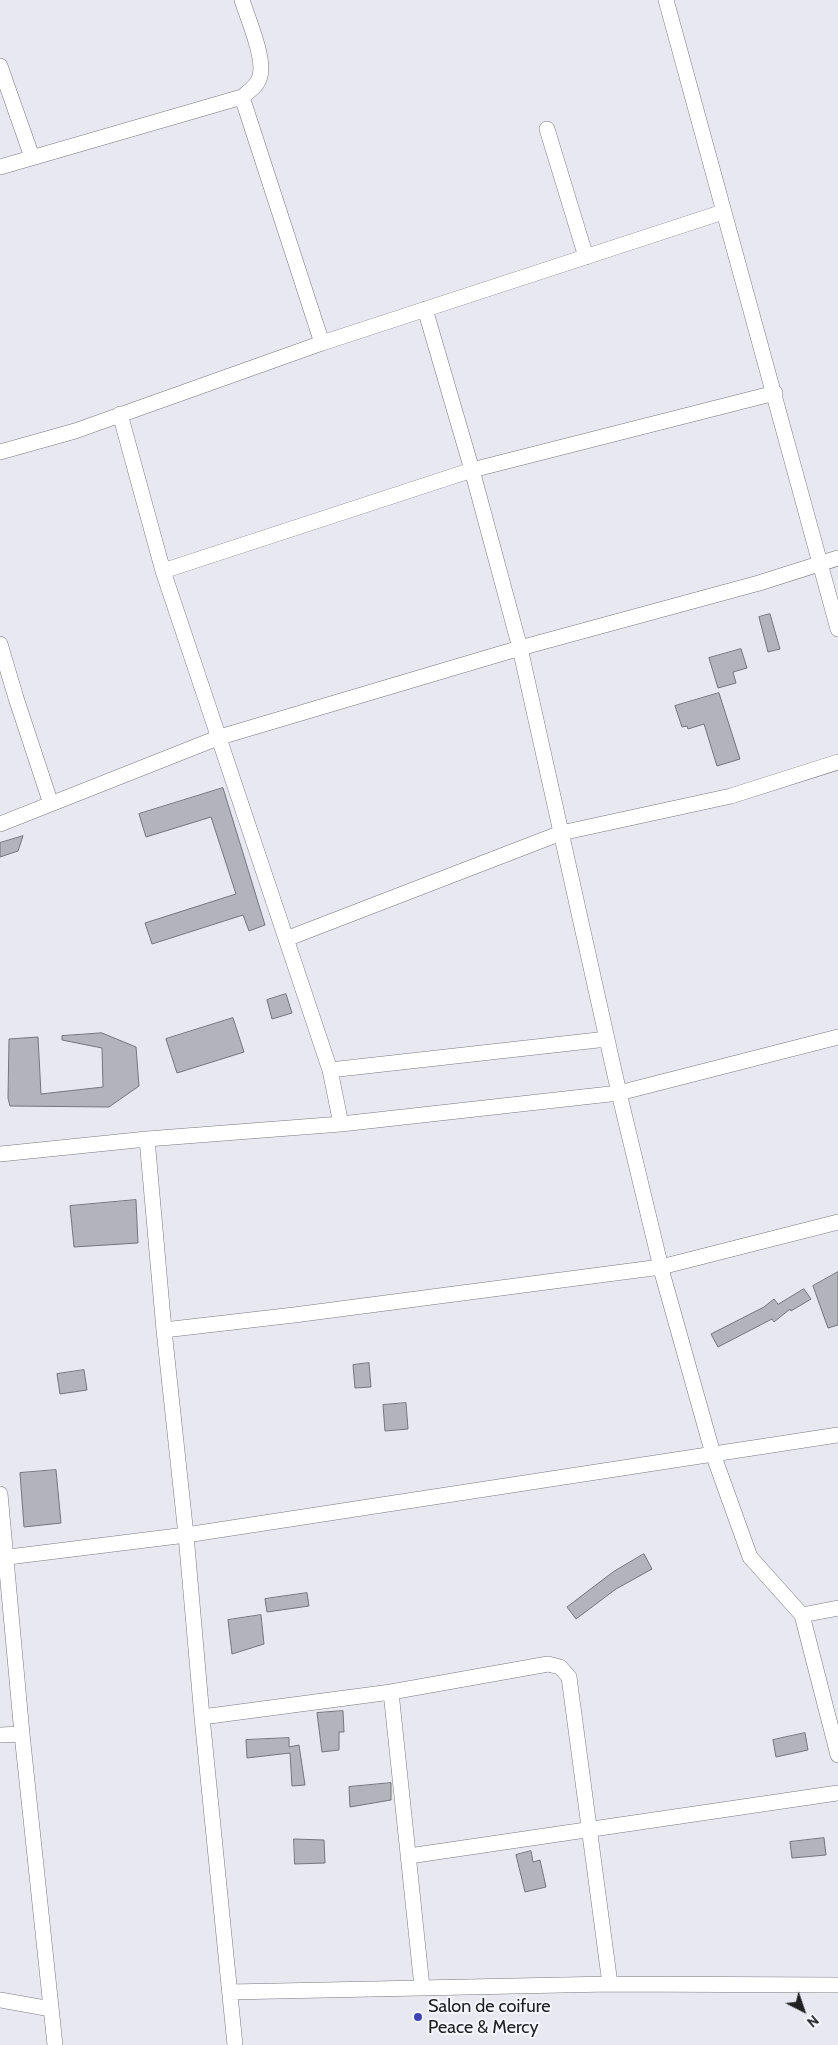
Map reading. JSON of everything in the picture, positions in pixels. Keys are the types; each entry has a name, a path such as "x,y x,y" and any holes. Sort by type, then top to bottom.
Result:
{"street":[{"path":"0,167 242,97 253,88 260,77 260,61 242,0"},
{"path":"666,0 838,629"},
{"path":"0,66 32,157"},
{"path":"242,97 322,343"},
{"path":"547,128 586,257"},
{"path":"0,452 75,431 322,343 724,212"},
{"path":"425,309 472,470 520,648 619,1093 661,1267 713,1454 750,1558 802,1615 838,1755"},
{"path":"163,571 472,470 775,393"},
{"path":"120,414 163,571 330,1070 341,1124"},
{"path":"0,824 220,737 520,648 758,583 838,558"},
{"path":"0,644 51,804"},
{"path":"0,692 16,698"},
{"path":"286,939 561,833 731,796 838,762"},
{"path":"0,1154 148,1139 341,1124 619,1093 838,1037"},
{"path":"330,1070 607,1039"},
{"path":"148,1139 164,1330 186,1535 235,2045"},
{"path":"164,1330 661,1267 838,1222"},
{"path":"3,1558 186,1535 838,1435"},
{"path":"0,1494 3,1558 55,2045"},
{"path":"802,1615 838,1608"},
{"path":"202,1717 391,1692 548,1664 560,1667 569,1677 610,1984"},
{"path":"391,1692 422,1987"},
{"path":"0,1735 22,1734"},
{"path":"409,1856 838,1793"},
{"path":"230,1992 610,1984 838,1985"},
{"path":"0,2000 52,2009"}],"building":[{"path":"770,614 780,649 768,652 759,617"},
{"path":"741,649 747,668 733,672 736,683 718,688 709,658"},
{"path":"719,693 740,759 717,766 704,724 688,729 687,726 682,727 675,706"},
{"path":"223,788 265,925 249,931 243,915 152,944 145,923 236,894 211,817 146,837 139,814"},
{"path":"23,836 18,851 0,857 0,843"},
{"path":"286,994 292,1013 272,1019 267,1000"},
{"path":"233,1018 244,1052 177,1073 166,1039"},
{"path":"102,1033 136,1047 139,1086 109,1107 10,1106 8,1098 9,1039 38,1037 41,1094 103,1087 102,1048 62,1040 62,1036"},
{"path":"136,1200 138,1243 74,1247 70,1206"},
{"path":"838,1272 838,1325 828,1328 813,1286"},
{"path":"804,1289 811,1299 791,1311 790,1309 774,1322 772,1319 718,1347 711,1334 764,1307 774,1299 778,1304"},
{"path":"369,1363 371,1387 355,1388 353,1365"},
{"path":"84,1370 87,1390 60,1394 57,1374"},
{"path":"406,1403 408,1429 385,1431 383,1405"},
{"path":"56,1470 61,1523 24,1527 20,1473"},
{"path":"644,1554 652,1569 616,1589 576,1619 567,1607 613,1572"},
{"path":"307,1593 309,1606 267,1612 265,1599"},
{"path":"261,1615 264,1644 232,1654 228,1620"},
{"path":"343,1711 344,1732 339,1732 339,1750 322,1752 317,1713"},
{"path":"805,1733 808,1750 776,1757 773,1740"},
{"path":"289,1738 289,1747 299,1745 305,1785 292,1786 290,1753 247,1758 246,1740"},
{"path":"391,1783 391,1800 350,1807 349,1787"},
{"path":"824,1838 826,1855 792,1858 790,1842"},
{"path":"294,1839 324,1840 325,1863 295,1864"},
{"path":"531,1851 533,1862 540,1860 546,1887 525,1892 516,1855"}],"place":[{"name":"Salon de coifure Peace & Mercy","path":"418,2017"}]}
